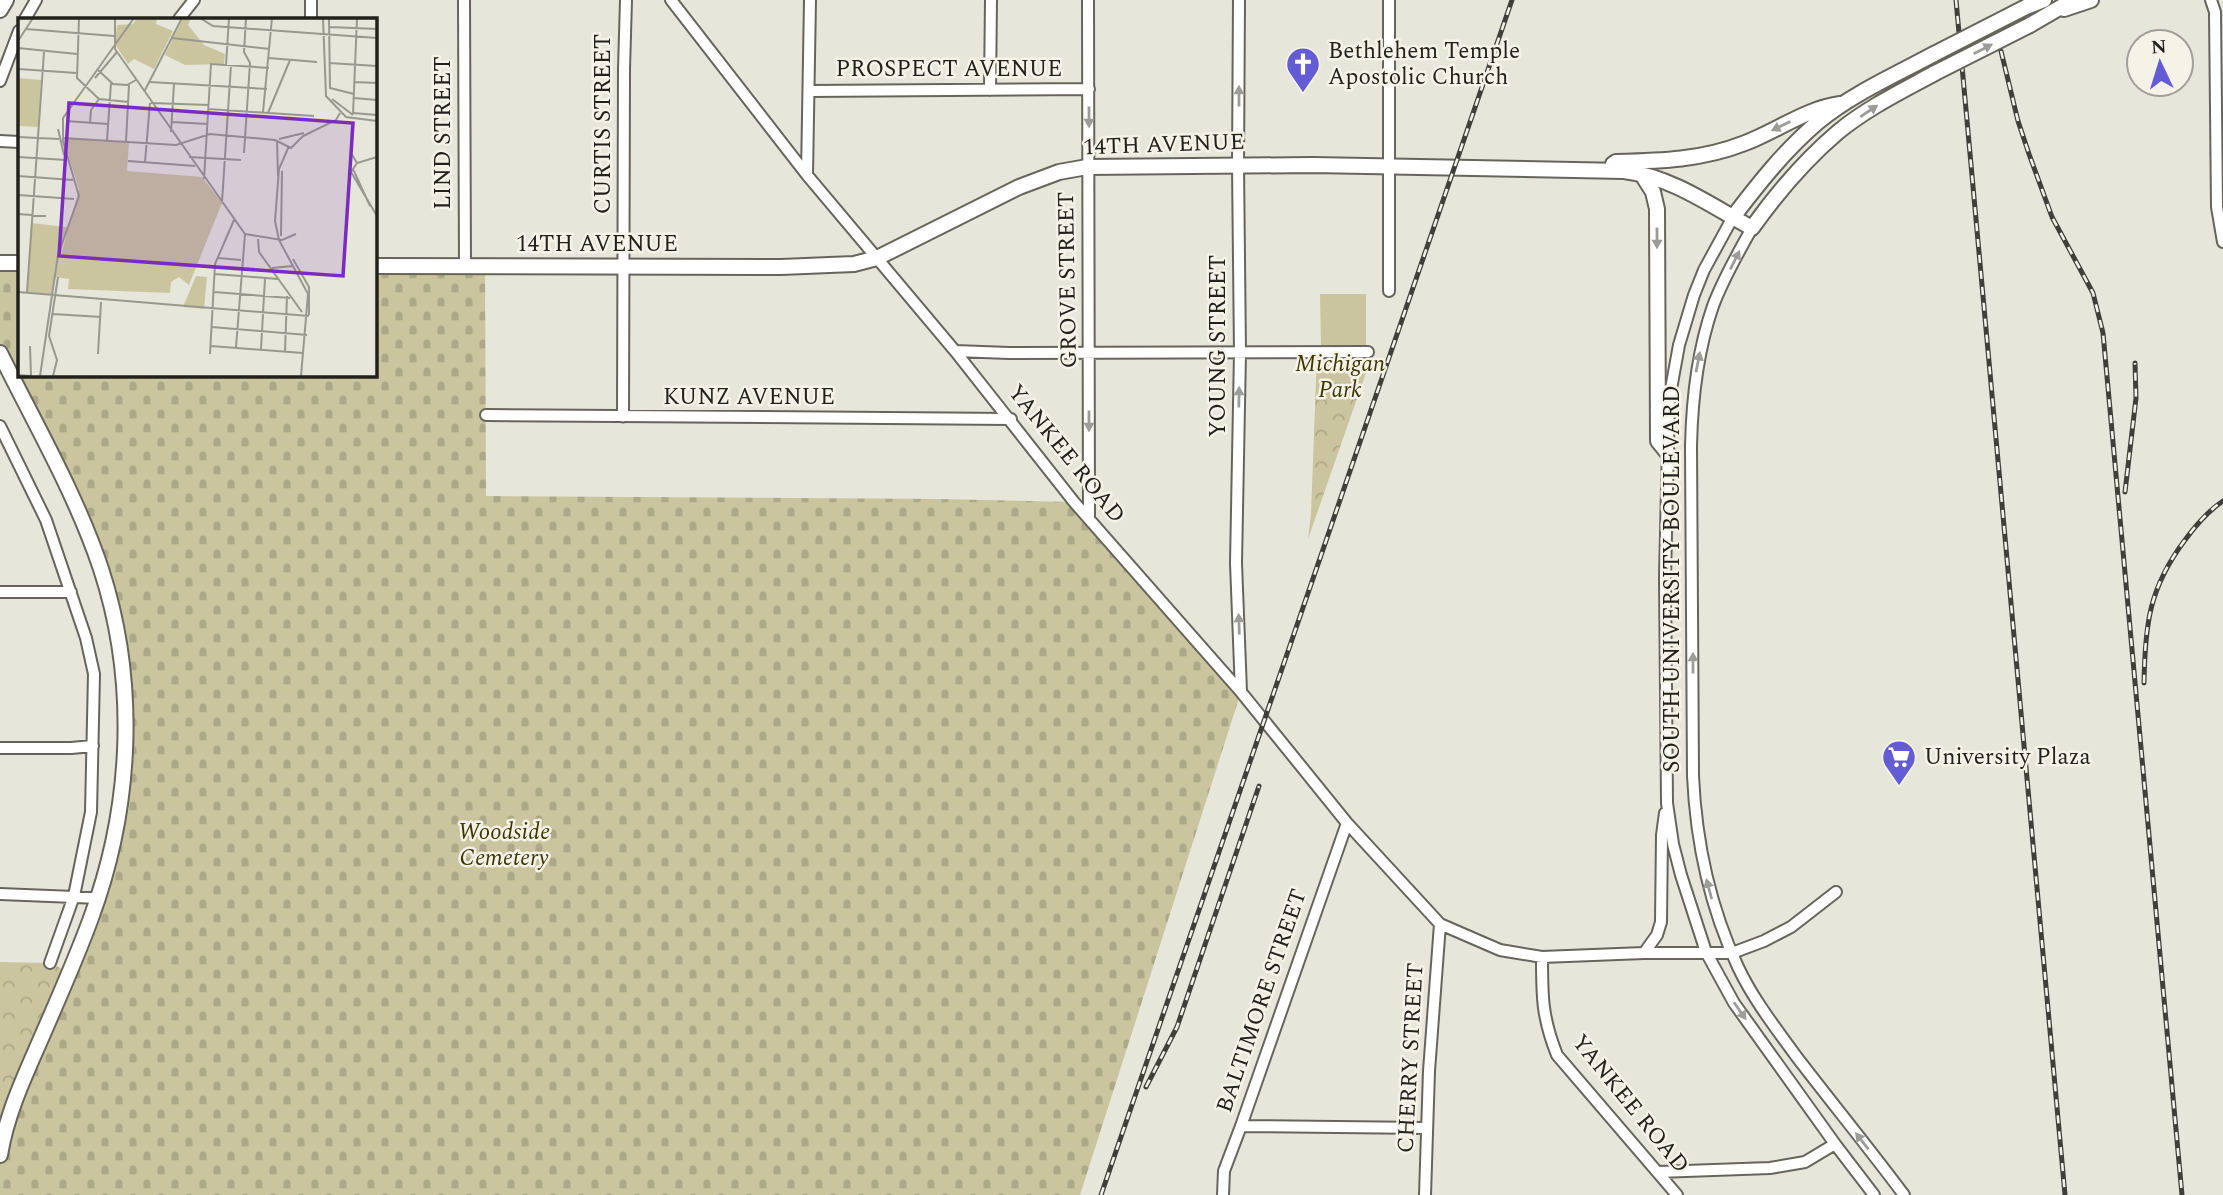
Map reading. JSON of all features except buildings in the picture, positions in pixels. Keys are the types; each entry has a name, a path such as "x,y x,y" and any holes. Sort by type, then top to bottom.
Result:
{"main road":[{"path":"0,10 6,0"},
{"name":"SOUTH UNIVERSITY BOULEVARD","path":"1733,217 1779,158 1819,121 1844,103 2028,4 2043,0"},
{"name":"SOUTH UNIVERSITY BOULEVARD","path":"1752,228 1774,196 1839,131 1886,100 2073,0"},
{"path":"2059,9 2068,9 2091,0"},
{"path":"1602,171 1616,162 1678,160 1714,153 1747,142 1822,106 1844,103"},
{"name":"14TH AVENUE","path":"376,266 781,267 854,264 877,258 1019,187 1059,172 1087,167 1238,165 1642,173 1683,189 1752,228"},
{"path":"1642,173 1653,192 1657,209 1658,441 1667,452"},
{"path":"0,263 18,263"},
{"path":"0,353 82,519 101,568 123,660 126,718 123,770 114,834 99,898 12,1107 0,1155"}],"street":[{"path":"26,18 36,0"},
{"path":"180,18 194,0"},
{"path":"311,0 311,18"},
{"name":"LIND STREET","path":"464,0 465,265"},
{"name":"CURTIS STREET","path":"623,417 626,0"},
{"name":"YANKEE ROAD","path":"671,0 807,176 1011,419 1074,502 1241,692 1347,822 1440,924"},
{"path":"807,176 810,0"},
{"path":"990,0 990,90"},
{"name":"GROVE STREET","path":"1088,0 1089,518"},
{"name":"YOUNG STREET","path":"1239,0 1240,353 1236,563 1241,692"},
{"path":"1389,0 1389,291"},
{"path":"2211,0 2215,12 2217,207 2223,242"},
{"path":"2215,12 2219,0"},
{"path":"0,81 18,34"},
{"name":"PROSPECT AVENUE","path":"808,91 1089,89"},
{"path":"0,141 18,142"},
{"name":"SOUTH UNIVERSITY BOULEVARD","path":"1733,217 1704,270 1685,320 1669,400 1667,803 1673,844 1706,952 1734,1003 1874,1195"},
{"name":"SOUTH UNIVERSITY BOULEVARD","path":"1752,228 1719,292 1708,321 1696,375 1691,446 1695,821 1719,921 1738,968 1768,1017 1904,1195"},
{"path":"955,351 1368,352"},
{"name":"KUNZ AVENUE","path":"486,415 1011,419"},
{"path":"0,426 4,443 46,520 86,638 94,674 91,812 74,896 50,962"},
{"path":"0,592 71,592"},
{"path":"0,748 93,746"},
{"path":"1644,953 1657,935 1661,922 1662,835 1667,803"},
{"name":"BALTIMORE STREET","path":"1223,1195 1224,1171 1347,822"},
{"path":"1440,924 1500,950 1542,957 1732,953 1764,941 1791,926 1836,892"},
{"path":"0,894 99,898"},
{"name":"CHERRY STREET","path":"1426,1195 1426,1128 1440,924"},
{"name":"YANKEE ROAD","path":"1542,957 1542,1007 1557,1055 1677,1195"},
{"path":"1241,1126 1426,1128"},
{"path":"1658,1172 1770,1168 1805,1162 1835,1144"}],"green space":[{"name":"Woodside Cemetery","path":"0,263 18,263 18,376 376,376 376,266 485,266 486,496 1074,502 1241,692 1080,1195 0,1195 0,1155 99,898 126,718 101,568 0,353"},
{"path":"1320,294 1366,294 1366,345 1321,345"},
{"name":"Michigan Park","path":"1368,352 1368,367 1308,539 1317,354"},
{"path":"0,962 50,963 69,972 0,1155"}],"railway":[{"path":"1101,1195 1512,0"},
{"path":"1956,0 2065,1195"},
{"path":"2001,51 2029,154 2052,217 2093,293 2103,333 2182,1195"},
{"path":"2125,492 2136,398 2135,363"},
{"path":"2144,683 2148,624 2156,591 2173,558 2193,529 2223,501"},
{"path":"1146,1087 1177,1027 1259,786"}],"place":[{"name":"Bethlehem Temple Apostolic Church","path":"1303,94"},
{"name":"University Plaza","path":"1899,787"}]}
